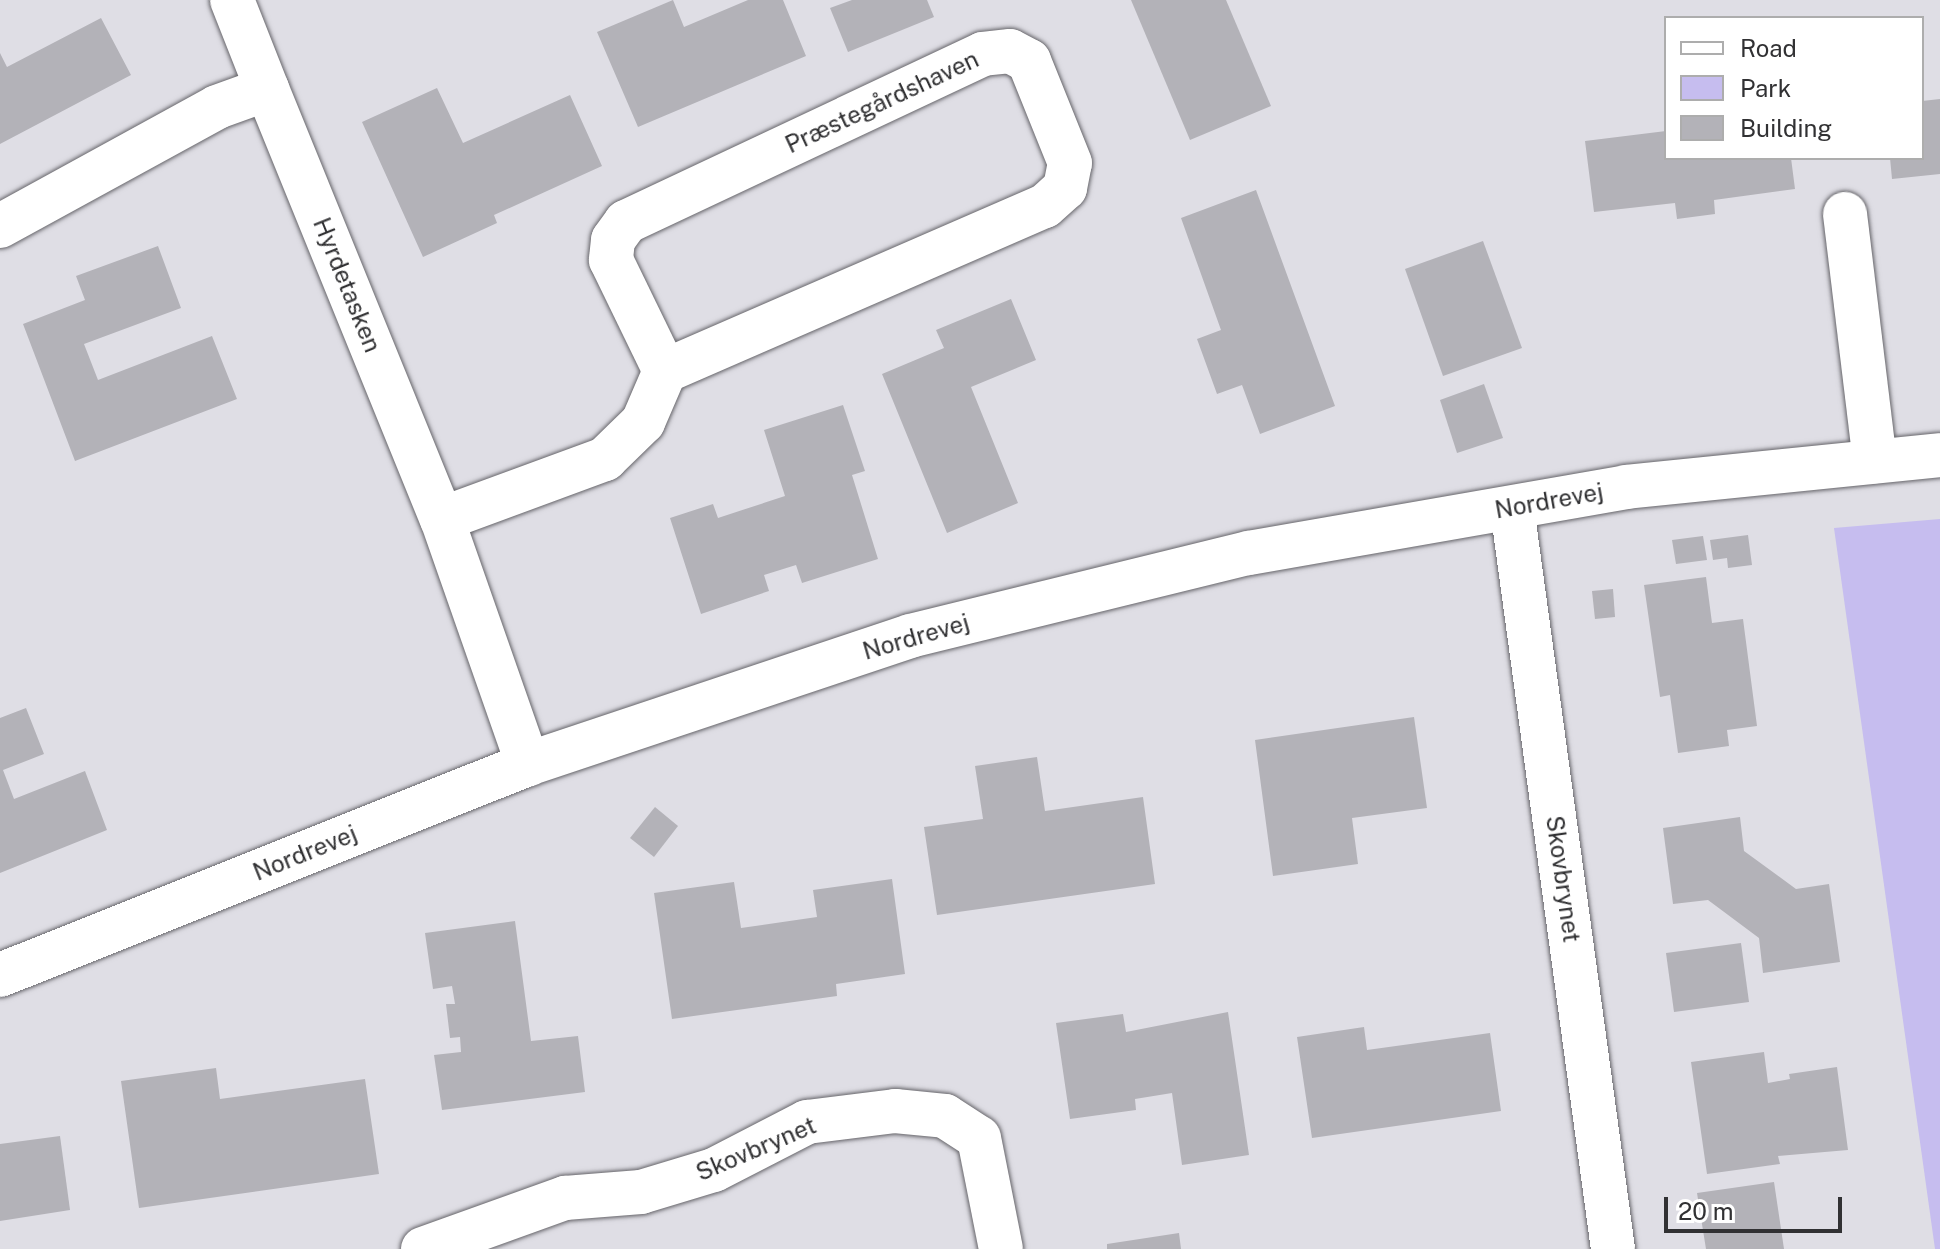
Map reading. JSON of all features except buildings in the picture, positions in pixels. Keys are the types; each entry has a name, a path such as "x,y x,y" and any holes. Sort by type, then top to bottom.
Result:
{"street":[{"name":"Hyrdetasken","path":"232,0 442,519 528,764"},
{"name":"Præstegårdshaven","path":"1010,51 1029,61 1070,163 1065,188 1045,206 665,371 611,260 613,240 626,222 983,54 1010,51"},
{"path":"0,226 217,107 267,89"},
{"path":"1845,214 1875,461"},
{"path":"442,519 605,459 643,422 665,371"},
{"name":"Nordrevej","path":"0,975 528,764 910,636 1249,553 1626,487 1940,455"},
{"name":"Skovbrynet","path":"1512,508 1613,1249"},
{"name":"Skovbrynet","path":"423,1249 565,1198 641,1192 714,1170 807,1122 895,1111 945,1116 979,1138 1001,1249"}],"green space":[{"path":"1940,519 1940,1249 1935,1249 1834,528"}]}
